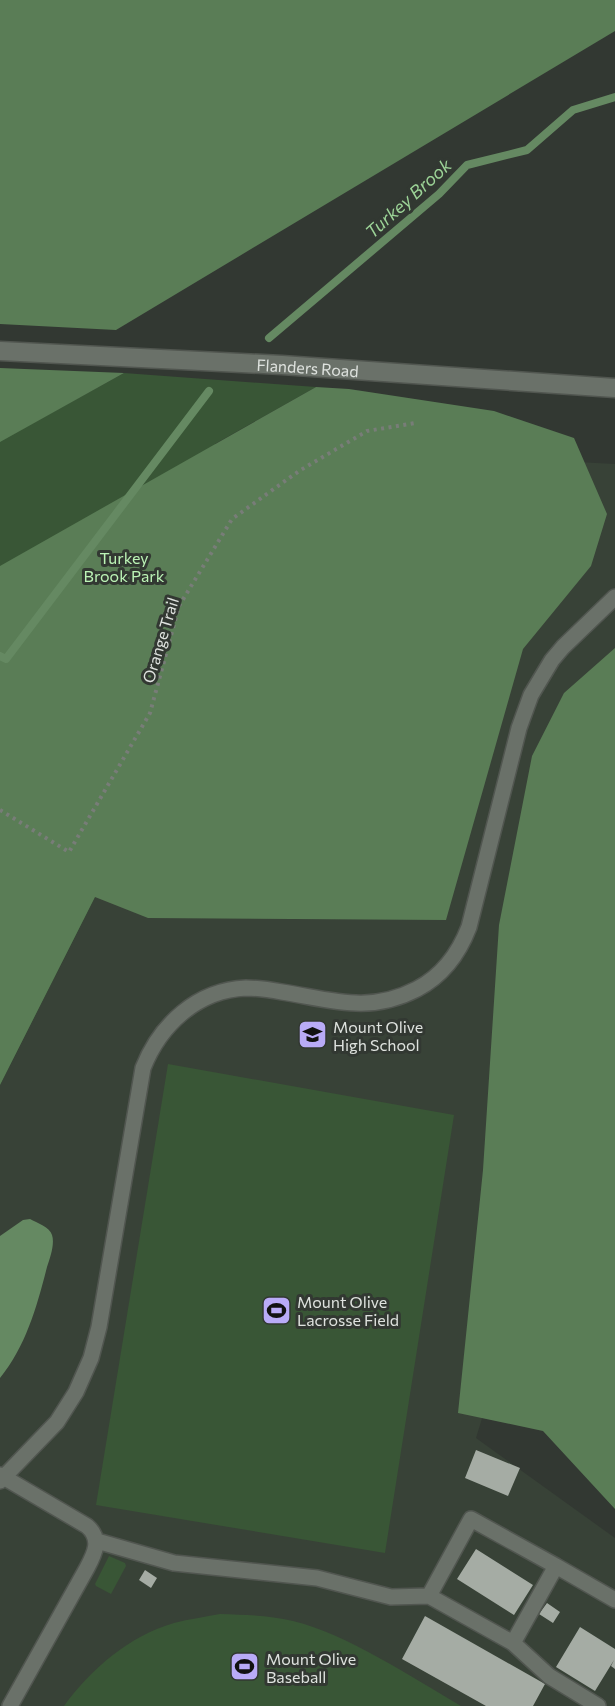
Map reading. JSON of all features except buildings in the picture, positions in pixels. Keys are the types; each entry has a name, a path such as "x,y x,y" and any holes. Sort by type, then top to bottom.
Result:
{"main road":[{"name":"Flanders Road","path":"0,351 270,365 615,388"}],"lane":[{"path":"10,1706 90,1563 97,1541 94,1531 87,1526 1,1478 57,1422 76,1392 91,1358 98,1335 143,1068 158,1037 186,1010 202,1000 227,991 256,988 347,1003 381,1003 396,999 422,986 445,968 457,952 469,927 519,728 531,695 563,646 615,597"},
{"path":"429,1596 471,1519 615,1600"},
{"path":"97,1541 174,1563 317,1578 391,1597 429,1596 513,1643 549,1676 598,1706"},
{"path":"513,1643 556,1566"}],"path":[{"name":"Orange Trail","path":"0,810 69,852 150,713 179,606 232,519 299,471 367,431 415,423"}],"shaded area":[{"name":"Mount Olive High School","path":"322,448 615,464 615,986 476,1438 615,1538 615,1706 0,1706 0,1085"},
{"path":"30,1219 51,1232 52,1251 24,1339 0,1378 0,1236 23,1220"}],"green space":[{"path":"0,0 615,0 615,31 116,330 0,324"},
{"path":"0,368 124,373 0,442"},
{"name":"Turkey Brook Park","path":"124,373 316,387 215,444 322,448 0,1085 0,439 4,439"},
{"path":"316,387 349,389 494,411 574,438 607,514 591,566 523,649 446,920 148,918 95,897 0,1085 0,566"},
{"path":"615,648 615,1509 543,1431 458,1413 483,1170 499,925 532,756 564,693"},
{"name":"Mount Olive Lacrosse Field","path":"168,1064 454,1115 385,1553 96,1505"},
{"path":"109,1556 125,1563 126,1566 111,1594 95,1584"},
{"name":"Mount Olive Baseball","path":"220,1614 275,1618 314,1627 357,1646 461,1706 64,1706 86,1679 112,1655 142,1636 174,1623"}],"waterway":[{"name":"Turkey Brook","path":"269,338 439,194 467,165 527,150 573,110 615,97"},
{"name":"Turkey Brook","path":"0,656 6,659 209,391"}],"place":[{"name":"Mount Olive High School","path":"312,1035"},
{"name":"Mount Olive Lacrosse Field","path":"276,1310"},
{"name":"Mount Olive Baseball","path":"245,1667"}]}
